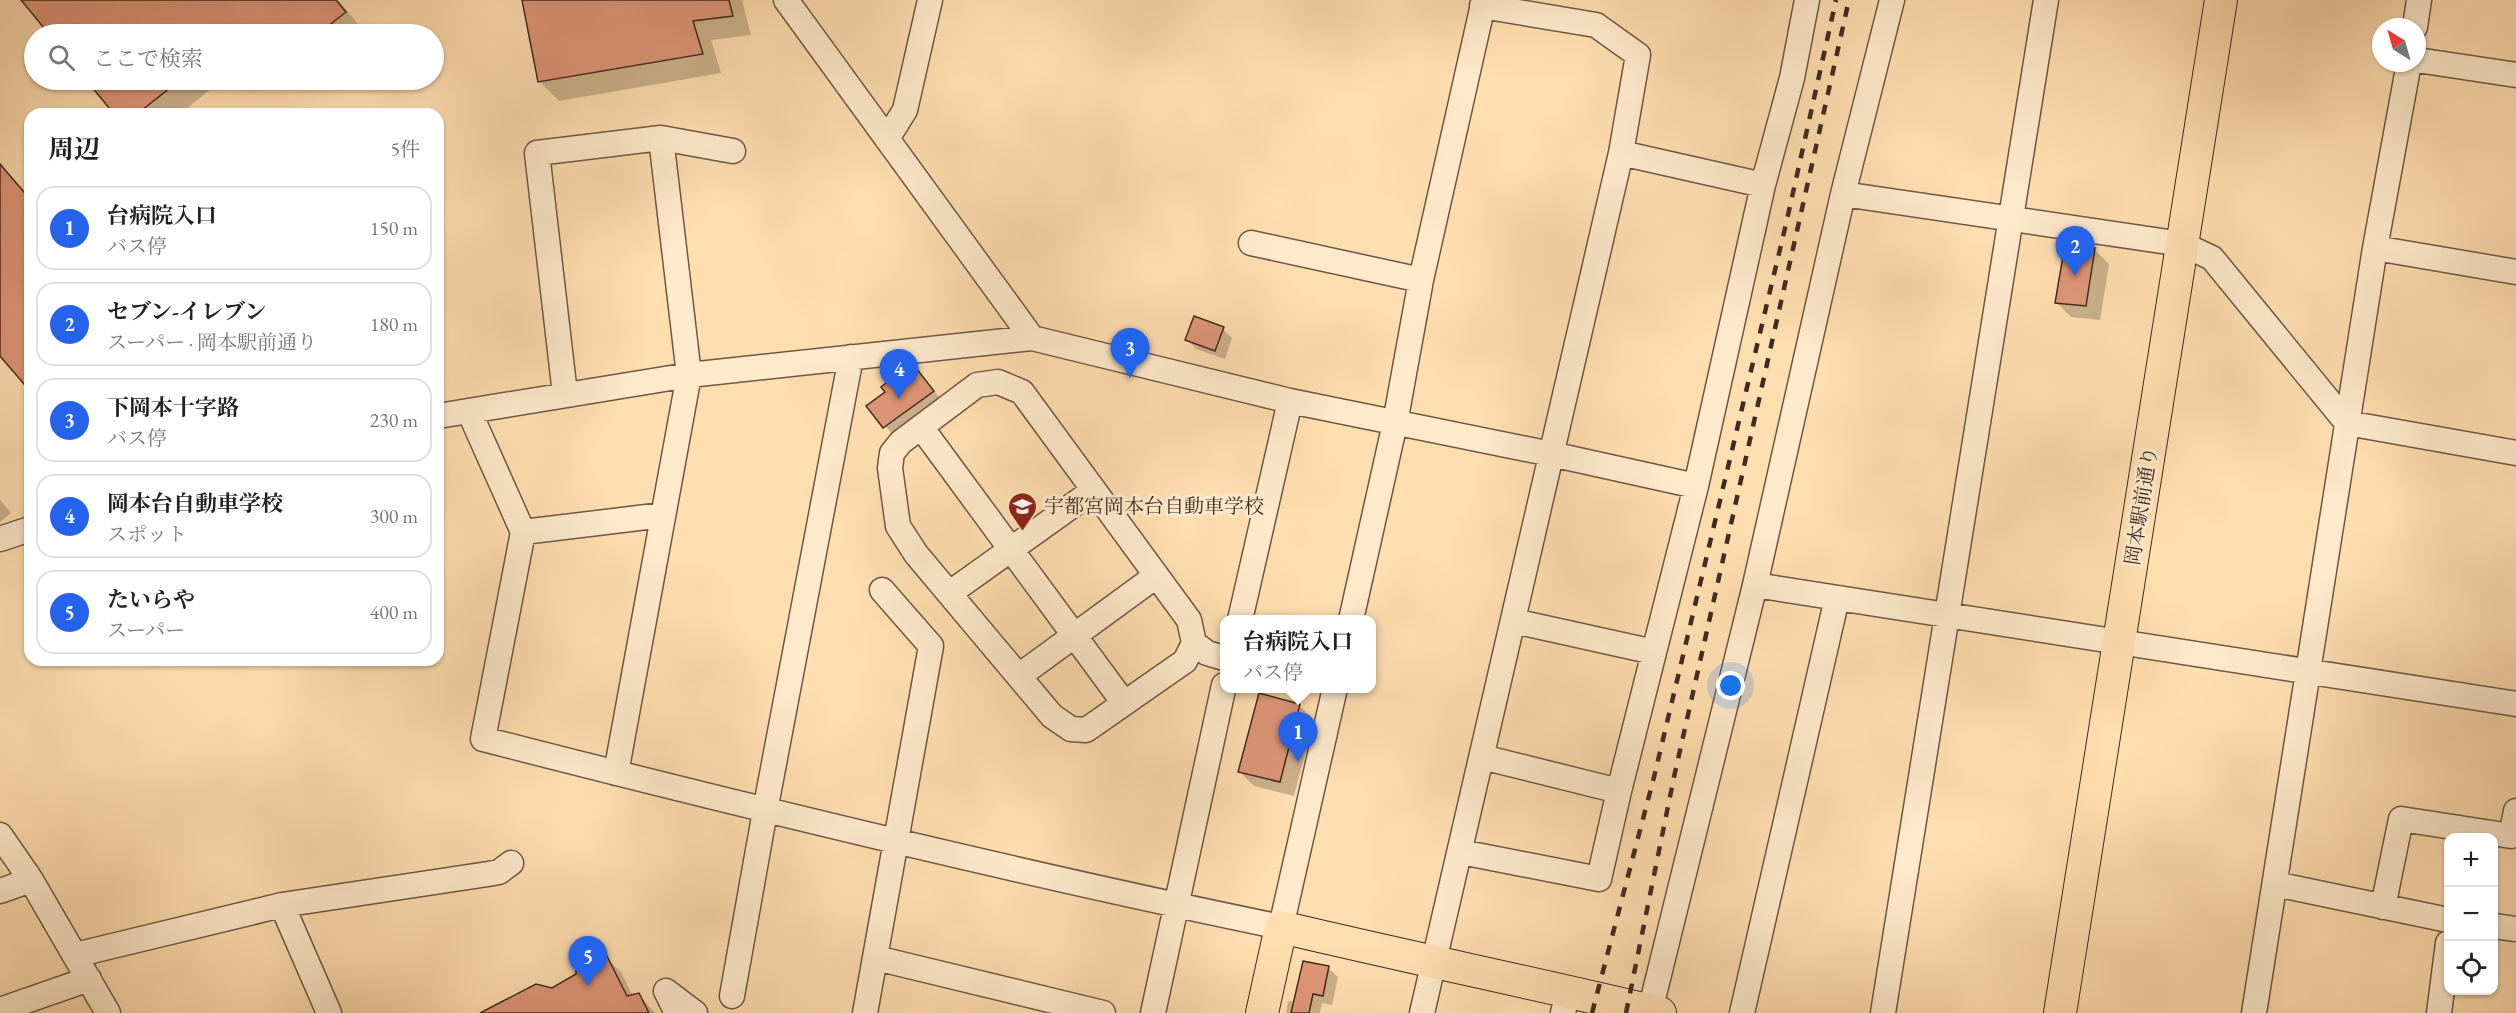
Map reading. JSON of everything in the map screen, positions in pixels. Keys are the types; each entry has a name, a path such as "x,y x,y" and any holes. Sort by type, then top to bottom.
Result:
{"main road":[{"name":"岡本駅前通り","path":"2060,1013 2221,0"},
{"path":"1262,1013 1281,927 1433,963 1565,1002 1655,1012"}],"street":[{"path":"786,0 1032,338"},
{"path":"887,139 905,110 930,0"},
{"path":"1461,852 1599,879 1696,486 1763,185 1792,78 1807,0"},
{"path":"1655,1012 1755,585 1843,194 1892,0"},
{"path":"1883,1013 2046,0"},
{"path":"2416,18 2419,0"},
{"path":"1352,615 1395,423 1421,280 1483,3 1596,25 1638,55 1621,153 1422,1013"},
{"path":"2426,61 2516,75"},
{"path":"2254,1013 2375,248 2407,72"},
{"path":"616,773 689,375 661,138"},
{"path":"565,394 537,153 661,138 733,151"},
{"path":"1621,153 1763,185"},
{"path":"1843,194 2182,244 2212,258 2347,423 2516,453"},
{"path":"1251,243 1421,280"},
{"path":"2375,248 2516,272"},
{"path":"444,415 689,375 1032,338 1290,401 1551,453 1696,486"},
{"path":"732,996 851,357"},
{"path":"998,382 1022,392 1189,620 1194,643 1185,661 1086,730 1071,729 1052,716 916,554 898,526 890,468 892,453 901,442 921,427 977,385 998,382"},
{"path":"1241,615 1290,401"},
{"path":"469,411 523,532 483,739 765,811 1281,927 1334,693"},
{"path":"921,427 1124,704"},
{"path":"950,593 1094,490"},
{"path":"523,532 663,515"},
{"path":"0,539 24,531"},
{"path":"1019,676 1156,576"},
{"path":"1755,585 2516,704"},
{"path":"865,1013 932,646 882,590"},
{"path":"1742,1013 1837,598"},
{"path":"1514,621 1654,652"},
{"path":"1194,643 1207,653 1220,657"},
{"path":"1153,1013 1222,693"},
{"path":"1482,757 1619,791"},
{"path":"2383,907 2401,819 2511,836 2516,811"},
{"path":"0,835 31,880 108,1013"},
{"path":"75,955 282,905 500,872 511,864"},
{"path":"0,891 31,880"},
{"path":"2275,884 2444,919"},
{"path":"282,905 329,1013"},
{"path":"2498,927 2516,929"},
{"path":"876,958 1103,1013"},
{"path":"2439,1013 2444,974"},
{"path":"0,1010 89,979"},
{"path":"677,1013 666,991 695,1013"}],"building":[{"path":"21,0 336,0 346,12 331,24 41,24"},
{"path":"522,0 729,0 733,16 693,21 703,54 538,82"},
{"path":"94,90 167,90 145,108 109,108"},
{"path":"0,164 24,192 24,384 0,356"},
{"path":"2065,244 2095,248 2086,306 2055,303"},
{"path":"1194,316 1224,327 1215,351 1185,340"},
{"path":"916,368 934,391 883,428 866,406 885,392 881,387 902,370 906,375"},
{"path":"1259,693 1300,704 1280,782 1238,772"},
{"path":"607,956 627,996 639,993 649,1013 480,1013 536,984 552,988 576,974 576,964"},
{"path":"1303,961 1329,966 1323,996 1313,994 1309,1013 1291,1013"}],"railway":[{"path":"1592,1013 1654,777 1786,224 1836,0"},
{"path":"1626,1013 1674,777 1849,0"}],"place":[{"name":"セブン-イレブン","path":"2075,276"},
{"name":"下岡本十字路","path":"1130,378"},
{"name":"岡本台自動車学校","path":"899,399"},
{"name":"宇都宮岡本台自動車学校","path":"1023,532"},
{"name":"台病院入口","path":"1298,762"},
{"name":"たいらや","path":"588,986"}]}
